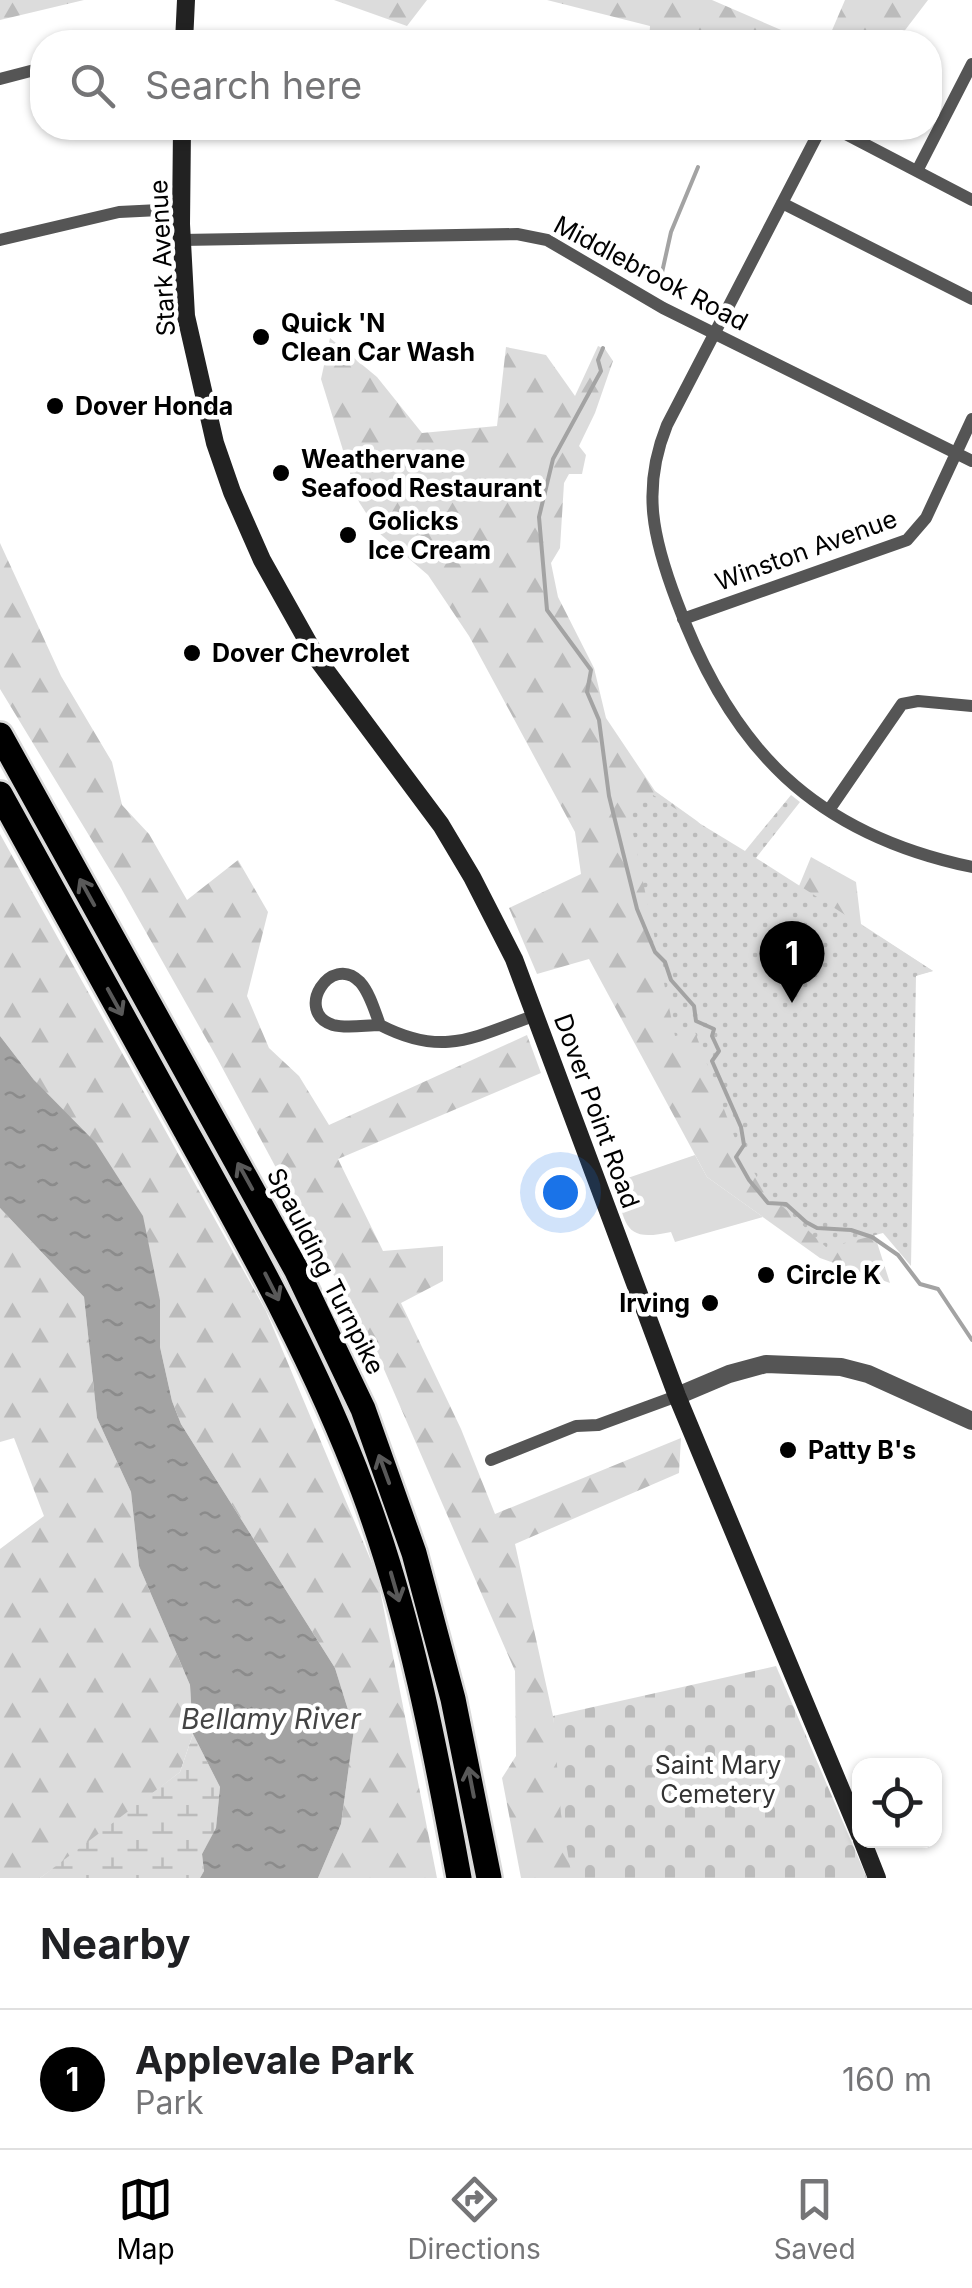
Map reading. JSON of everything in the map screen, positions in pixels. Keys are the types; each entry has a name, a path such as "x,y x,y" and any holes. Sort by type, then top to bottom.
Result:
{"highway":[{"name":"Spaulding Turnpike","path":"0,735 297,1271 362,1409 424,1589 470,1773 488,1878"},
{"path":"0,794 262,1268 329,1405 363,1490 405,1622 459,1878"}],"main road":[{"path":"185,30 186,0"},
{"name":"Stark Avenue","path":"182,140 180,209 186,316 215,443"},
{"name":"Dover Point Road","path":"215,443 254,545 318,660 457,850 514,958 677,1396 852,1816"},
{"name":"Dover Point Road","path":"865,1848 878,1878"}],"street":[{"path":"942,122 972,64"},
{"path":"0,79 30,71"},
{"path":"815,140 667,425 653,468 653,518 683,619 714,689 745,736 785,777 829,810 894,843 972,867"},
{"path":"858,140 972,200"},
{"path":"917,170 933,140"},
{"path":"782,202 972,298"},
{"path":"0,240 119,212 180,209"},
{"name":"Middlebrook Road","path":"181,240 533,236 574,254 662,308 972,461"},
{"name":"Winston Avenue","path":"683,619 907,540 926,518 972,420"},
{"path":"829,810 902,704 918,701 972,706"},
{"path":"380,1025 365,990 353,977 336,975 321,984 315,1000 320,1016 327,1022 343,1026 380,1025 412,1040 439,1044 461,1041 536,1015"},
{"path":"490,1460 576,1426 598,1425 754,1366 841,1367 868,1374 972,1421"}],"green space":[{"path":"0,0 84,0 0,20"},
{"path":"334,0 427,0 407,26"},
{"path":"547,0 712,0 781,30 650,30 650,26"},
{"path":"845,0 928,0 905,30 832,30"},
{"path":"330,338 377,377 422,433 497,426 506,347 546,355 575,396 598,346 613,361 579,446 586,455 582,474 569,474 564,483 560,548 551,563 558,597 594,668 606,718 655,791 697,821 838,957 799,886 811,857 856,882 861,924 933,971 808,1002 890,1283 820,1258 707,1177 589,959 537,974 509,908 581,874 575,832 469,636 428,575 379,533 359,502 321,379"},
{"path":"0,543 61,676 112,762 122,805 149,834 187,900 238,860 268,912 247,996 269,1048 299,1076 329,1125 527,1035 541,1073 338,1159 383,1251 443,1246 443,1281 401,1303 461,1429 495,1514 681,1438 679,1473 515,1544 553,1716 575,1878 521,1878 502,1778 516,1756 515,1671 383,1367 121,888 0,689"},
{"path":"653,795 745,851 791,795 800,802 756,858 933,971 916,976 911,1266 883,1233 827,1248 763,1188 736,1141 695,1032 675,1036 629,814"},
{"path":"0,834 266,1311 377,1575 437,1878 318,1878 341,1824 354,1729 335,1668 181,1424 160,1347 160,1300 34,1080 0,1036"},
{"path":"695,1155 707,1177 763,1217 675,1242 671,1232 643,1235 629,1227 613,1183"},
{"path":"0,1208 84,1297 97,1418 131,1492 139,1566 190,1685 193,1734 180,1772 40,1878 0,1878 0,1549 44,1516 14,1438 0,1442"},
{"name":"Saint Mary Cemetery","path":"776,1666 867,1878 572,1878 561,1814 553,1716"},
{"path":"193,1734 220,1787 216,1829 202,1854 204,1871 200,1878 40,1878 180,1772"}],"water":[{"name":"Bellamy River","path":"0,1036 34,1080 96,1143 143,1216 160,1300 160,1347 181,1424 335,1668 354,1729 341,1824 318,1878 200,1878 204,1871 202,1854 216,1828 220,1787 193,1734 190,1685 139,1566 131,1492 97,1418 84,1297 0,1208"}],"waterway":[{"path":"659,286 671,232 698,167"},
{"path":"603,348 598,360 601,371 553,459 539,517 547,610 591,670 587,692 599,720 609,796 637,909 671,980 694,1006 696,1021 714,1029 712,1036 719,1051 712,1061 741,1127 744,1145 736,1157 749,1180 768,1203 786,1204 817,1228 851,1230 872,1237 898,1255 920,1284 938,1289 972,1340"}],"place":[{"name":"Quick 'N Clean Car Wash","path":"261,337"},
{"name":"Dover Honda","path":"55,406"},
{"name":"Weathervane Seafood Restaurant","path":"281,473"},
{"name":"Golicks Ice Cream","path":"348,535"},
{"name":"Dover Chevrolet","path":"192,653"},
{"name":"Applevale Park","path":"792,1003"},
{"name":"Circle K","path":"766,1275"},
{"name":"Irving","path":"710,1303"},
{"name":"Patty B's","path":"788,1450"}]}
